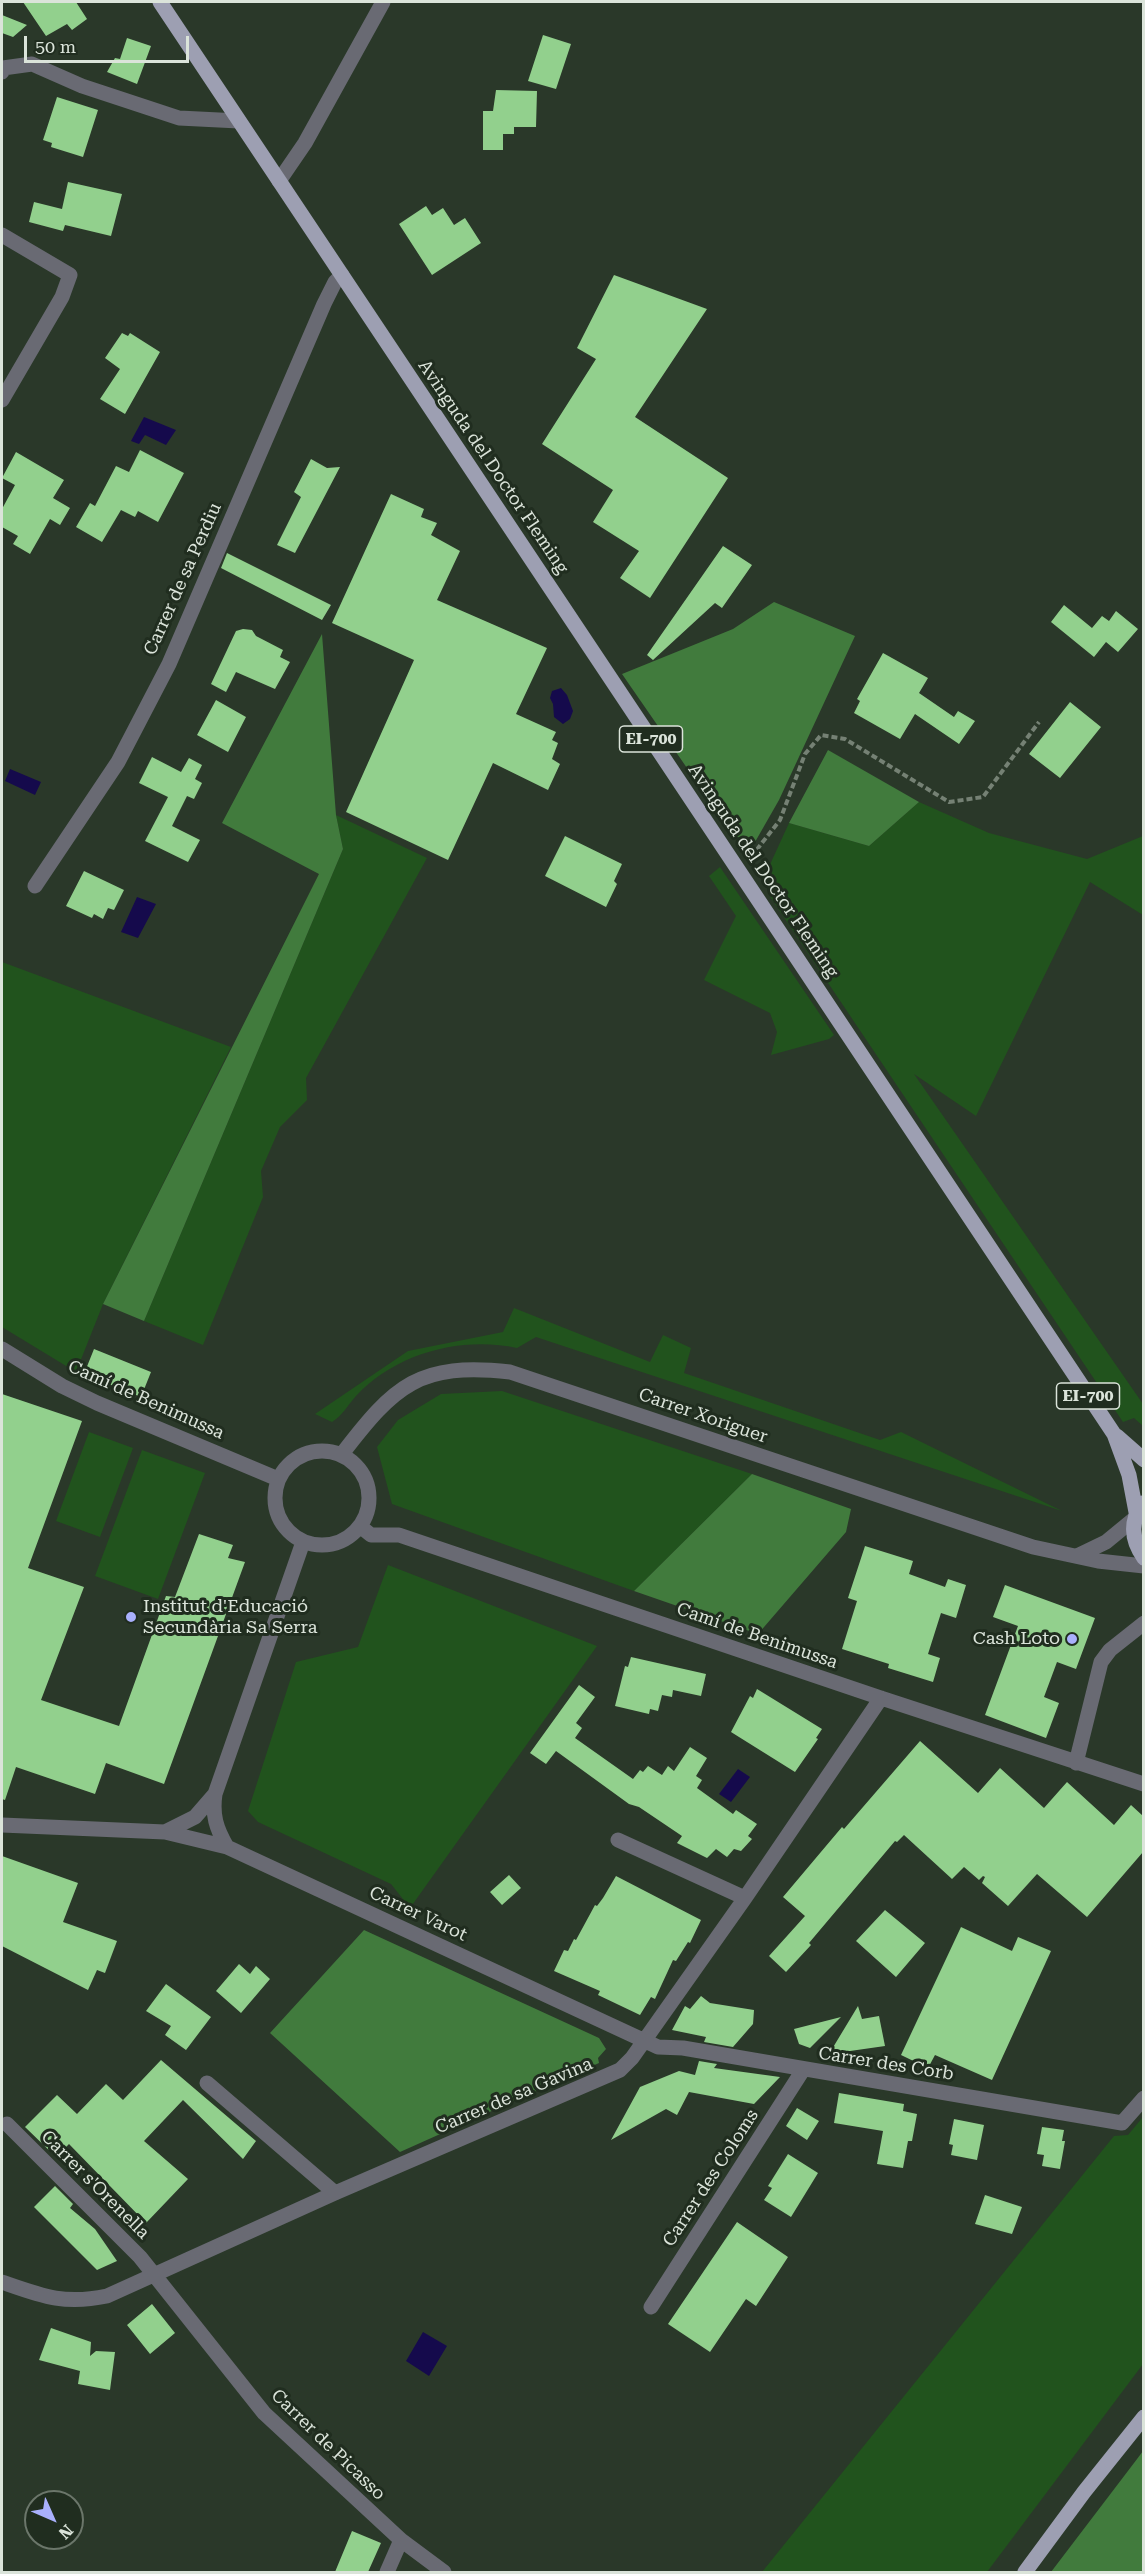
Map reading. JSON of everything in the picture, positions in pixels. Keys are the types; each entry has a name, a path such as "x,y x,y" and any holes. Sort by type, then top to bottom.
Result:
{"main road":[{"name":"EI-700","path":"160,2 239,121"},
{"name":"Avinguda del Doctor Fleming","path":"239,121 1114,1434 1126,1466 1138,1511"},
{"name":"Avinguda del Doctor Fleming","path":"1114,1434 1143,1460"},
{"name":"EI-700","path":"1138,1511 1134,1540 1143,1558"},
{"path":"1025,2572 1143,2417"}],"street":[{"path":"279,181 305,143 383,2"},
{"path":"2,72 3,68 32,64 82,86 179,118 239,121"},
{"path":"2,235 70,275 62,297 2,400"},
{"name":"Carrer de sa Perdiu","path":"35,886 118,762 169,664 324,304 335,282 342,275"},
{"name":"Camí de Benimussa","path":"2,1349 62,1386 97,1403 278,1479"},
{"name":"Carrer Xoriguer","path":"342,1454 369,1418 402,1388 432,1374 477,1368 510,1372 1033,1547 1143,1566"},
{"path":"317,1450 342,1454 358,1467 369,1486 369,1507 361,1527 344,1540 324,1546 303,1542 284,1527 274,1504 278,1479 293,1459 317,1450"},
{"path":"1077,1556 1106,1542 1138,1511"},
{"name":"Camí de Benimussa","path":"361,1527 370,1535 399,1535 1143,1784"},
{"path":"227,1847 217,1830 213,1813 215,1794 303,1542"},
{"path":"1076,1762 1101,1662 1110,1650 1143,1623"},
{"name":"Carrer de sa Gavina","path":"2,2282 52,2298 82,2301 107,2296 335,2193 620,2070 745,1898 881,1698"},
{"path":"2,1826 165,1832 195,1817 215,1794"},
{"name":"Carrer Varot","path":"165,1832 227,1847 644,2040"},
{"path":"618,1840 745,1898"},
{"name":"Carrer des Corb","path":"644,2040 658,2047 683,2048 1122,2122 1143,2098"},
{"name":"Carrer des Coloms","path":"651,2307 803,2070"},
{"path":"207,2083 335,2193"},
{"name":"Carrer s'Orenella","path":"6,2124 155,2274"},
{"name":"Carrer de Picasso","path":"155,2274 264,2413 401,2540 444,2572"},
{"path":"387,2572 401,2540"}],"path":[{"path":"740,872 780,820 805,754 821,735 845,740 949,802 983,797 1039,722"}],"green space":[{"path":"774,602 855,636 779,800 755,842 734,836 622,674 733,629"},
{"path":"322,634 336,815 343,849 144,1321 103,1304 319,874 222,823"},
{"path":"828,750 919,802 869,846 789,823"},
{"path":"919,802 989,833 1087,859 1143,836 1143,915 1090,882 976,1116 914,1074 1143,1404 1143,1426 1134,1418 1123,1422 769,895 767,871 789,823 869,846"},
{"path":"336,815 427,858 306,1078 307,1100 280,1127 261,1171 263,1197 203,1345 144,1321 343,849"},
{"path":"720,867 834,1035 829,1039 771,1055 777,1032 770,1013 704,980 736,916 709,876"},
{"path":"2,962 231,1047 103,1304 76,1372 2,1327"},
{"path":"514,1308 650,1362 663,1335 691,1348 684,1373 880,1440 901,1432 1062,1511 536,1337 517,1348 474,1344 431,1351 390,1369 372,1381 332,1422 315,1414 408,1351 503,1332"},
{"path":"502,1391 752,1474 634,1591 392,1504 377,1447 398,1420 441,1394"},
{"path":"89,1432 133,1448 100,1537 56,1521"},
{"path":"142,1450 205,1473 158,1599 95,1576"},
{"path":"752,1474 851,1509 846,1532 758,1634 634,1591"},
{"path":"388,1565 597,1646 410,1908 391,1884 258,1822 248,1811 296,1662 358,1647"},
{"path":"364,1930 599,2038 606,2049 598,2058 599,2063 400,2152 270,2033"},
{"path":"1143,2117 1143,2364 987,2572 762,2572 1114,2136 1128,2135"},
{"path":"1143,2451 1143,2572 1051,2572 1134,2463"}],"shaded area":[{"path":"144,417 176,430 166,445 145,435 139,444 131,441"},
{"path":"561,688 567,695 573,711 570,719 563,724 554,717 550,698 552,691"},
{"path":"10,769 41,782 35,795 5,781"},
{"path":"137,897 156,904 138,938 121,932"},
{"path":"738,1769 750,1777 731,1802 719,1794"},
{"path":"423,2332 447,2346 429,2376 406,2361"}],"building":[{"path":"23,2 76,2 87,19 72,30 67,24 46,36"},
{"path":"2,15 27,25 13,37 2,33"},
{"path":"543,35 571,44 556,89 528,81"},
{"path":"127,38 151,46 137,84 107,72 115,58 120,59"},
{"path":"496,90 537,91 536,127 514,127 514,134 503,134 503,150 483,150 483,111 493,111"},
{"path":"57,97 98,110 83,157 51,147 52,143 43,140"},
{"path":"68,182 122,194 111,236 65,225 63,231 29,222 34,202 62,209"},
{"path":"426,206 432,215 443,208 454,225 465,218 481,243 432,275 399,224"},
{"path":"614,275 707,309 635,417 728,478 650,598 620,578 639,551 593,522 613,490 542,444 596,359 577,348"},
{"path":"122,333 128,336 130,333 160,352 125,414 100,399 120,369 105,358"},
{"path":"140,450 184,473 158,522 138,511 135,517 121,510 102,542 76,527 90,503 95,506 116,466 129,472"},
{"path":"16,452 64,480 53,498 70,508 60,525 50,519 30,554 13,544 18,536 2,527 2,509 15,485 2,478"},
{"path":"311,459 327,468 340,467 295,553 277,545 301,497 294,492"},
{"path":"391,494 424,509 421,517 437,523 431,535 460,551 437,600 547,648 516,714 556,732 552,740 558,743 552,759 560,764 548,790 493,763 448,860 346,812 414,660 332,623"},
{"path":"723,546 752,565 722,608 715,603 653,660 647,655"},
{"path":"227,553 331,605 322,620 221,568"},
{"path":"1064,605 1092,628 1102,616 1109,621 1116,611 1138,629 1118,652 1106,642 1094,657 1051,622"},
{"path":"252,630 256,636 283,650 280,657 290,662 275,689 236,672 226,692 211,684 236,631"},
{"path":"883,653 928,678 919,693 954,717 958,711 975,721 959,744 915,714 900,739 854,713 860,701 857,699"},
{"path":"216,700 246,717 228,752 197,735"},
{"path":"1070,702 1101,727 1060,778 1029,754"},
{"path":"152,757 181,772 189,758 202,765 195,779 202,783 194,799 187,796 172,826 200,840 188,862 145,841 168,797 139,783"},
{"path":"565,836 622,864 614,881 617,884 606,907 545,876"},
{"path":"84,871 124,890 114,910 108,908 103,919 94,914 92,918 66,906"},
{"path":"94,1349 151,1372 141,1397 84,1374"},
{"path":"2,1394 82,1421 28,1568 84,1587 41,1700 119,1726 166,1596 175,1597 199,1534 233,1545 228,1558 245,1562 164,1784 106,1763 95,1794 16,1767 5,1800 2,1799"},
{"path":"865,1546 913,1561 909,1574 945,1587 948,1579 966,1585 956,1618 941,1613 928,1654 940,1658 933,1682 888,1668 889,1664 842,1649 857,1601 848,1598"},
{"path":"1005,1585 1095,1618 1076,1669 1057,1662 1044,1697 1059,1703 1046,1738 985,1715 1018,1626 993,1617"},
{"path":"631,1657 706,1674 701,1696 673,1690 672,1697 662,1695 658,1711 650,1709 649,1714 615,1706 625,1666 628,1667"},
{"path":"579,1685 595,1697 576,1723 582,1728 575,1738 633,1779 640,1770 643,1772 648,1766 662,1775 668,1766 674,1771 690,1747 707,1758 696,1776 702,1780 697,1788 733,1814 736,1810 757,1824 748,1836 752,1839 741,1851 734,1849 727,1857 716,1849 707,1858 677,1843 682,1836 639,1807 629,1804 556,1751 546,1764 530,1753"},
{"path":"757,1689 822,1729 816,1738 818,1739 795,1772 731,1732 750,1696 753,1698"},
{"path":"920,1741 978,1793 1000,1768 1044,1808 1067,1782 1114,1825 1131,1805 1143,1816 1143,1852 1087,1917 1037,1874 1008,1906 982,1883 985,1877 979,1880 964,1867 952,1879 904,1835 897,1842 895,1841 809,1943 811,1945 786,1972 769,1956 805,1916 783,1897 842,1827 844,1829"},
{"path":"2,1856 78,1883 63,1922 117,1941 105,1973 97,1970 88,1990 2,1946"},
{"path":"509,1875 521,1888 502,1905 490,1892"},
{"path":"616,1876 701,1920 690,1943 688,1942 676,1961 673,1960 655,1999 651,1997 640,2015 598,1995 600,1991 554,1971 564,1950 568,1951 574,1939 576,1940 595,1905 597,1906 603,1898"},
{"path":"885,1910 925,1943 896,1977 856,1941"},
{"path":"961,1927 1012,1951 1018,1937 1051,1951 992,2080 935,2055 928,2068 901,2055"},
{"path":"239,1964 250,1974 256,1966 270,1979 241,2013 216,1991"},
{"path":"166,1984 211,2017 186,2050 165,2035 171,2026 146,2011"},
{"path":"701,1996 710,2003 754,2010 753,2024 733,2047 704,2042 706,2037 672,2030 685,2006 690,2009"},
{"path":"858,2006 862,2019 879,2016 885,2046 829,2054"},
{"path":"841,2017 810,2048 799,2044 794,2029"},
{"path":"161,2060 256,2141 243,2159 183,2100 144,2141 188,2179 146,2223 69,2144 56,2157 25,2127 57,2095 77,2114 106,2084 123,2100"},
{"path":"699,2061 717,2064 714,2068 780,2077 754,2104 689,2092 677,2115 666,2109 611,2140 640,2087 679,2071 695,2075"},
{"path":"839,2093 904,2104 903,2111 917,2114 912,2141 908,2141 903,2168 877,2164 883,2131 834,2123"},
{"path":"797,2108 819,2121 807,2140 786,2126"},
{"path":"954,2119 984,2125 977,2160 951,2155 953,2145 949,2144"},
{"path":"1042,2127 1064,2130 1062,2141 1065,2141 1060,2169 1042,2166 1044,2155 1037,2154"},
{"path":"788,2154 818,2173 791,2217 764,2200 772,2188 768,2186"},
{"path":"55,2186 73,2204 70,2208 95,2229 117,2261 97,2270 34,2207"},
{"path":"985,2195 1022,2207 1012,2234 975,2224"},
{"path":"737,2222 788,2257 756,2306 746,2299 710,2352 668,2324"},
{"path":"152,2304 175,2333 150,2354 127,2325"},
{"path":"51,2328 91,2342 90,2356 96,2351 115,2352 110,2390 78,2384 80,2371 39,2360"},
{"path":"352,2531 381,2543 368,2572 335,2572"}],"place":[{"name":"Institut d'Educació Secundària Sa Serra","path":"131,1617"},
{"name":"Cash Loto","path":"1072,1639"}]}
